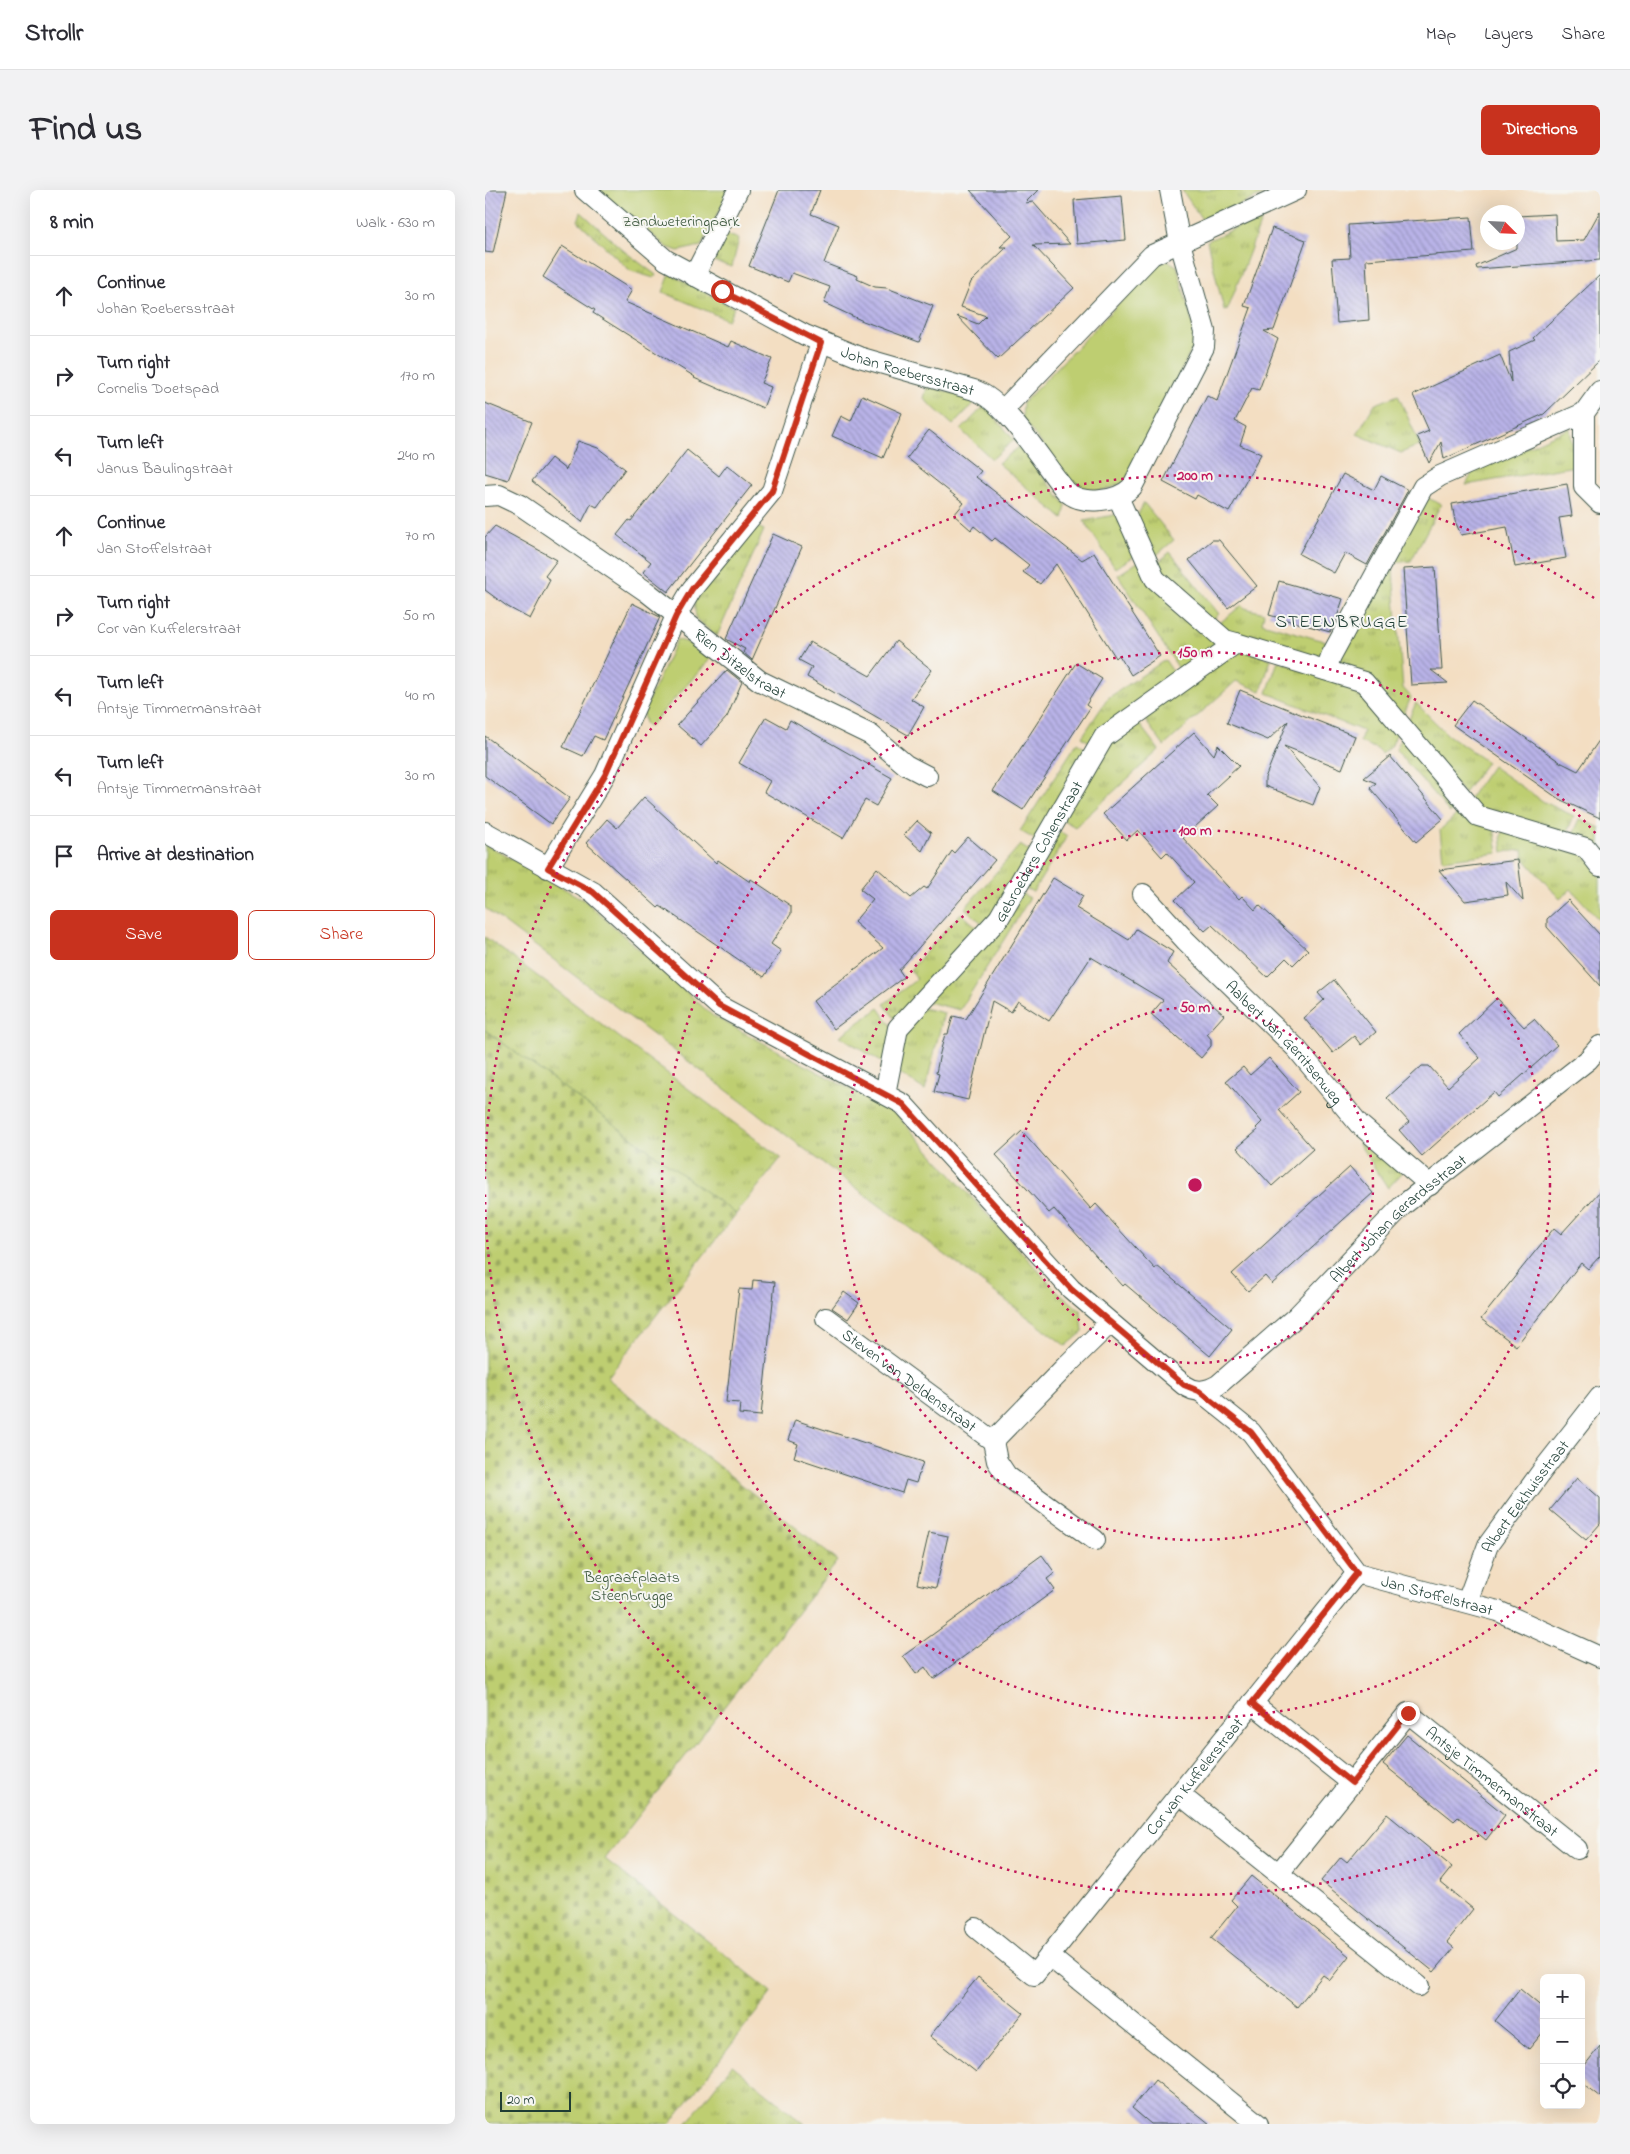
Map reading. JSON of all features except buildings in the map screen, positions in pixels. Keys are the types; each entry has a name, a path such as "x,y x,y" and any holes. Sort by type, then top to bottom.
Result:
{"street":[{"name":"Johan Roebersstraat","path":"585,190 655,251 694,276 821,343 859,357 978,392 993,400 1071,495 1088,500 1118,497"},
{"path":"694,276 738,190"},
{"path":"1170,190 1180,242 1205,331 1204,347 1135,482 1128,491 1118,497 1155,579 1225,640 1364,682 1478,816 1586,848 1600,866"},
{"path":"1003,410 1145,260 1159,251 1296,190"},
{"path":"548,868 605,775 676,616 692,589 772,491 821,343"},
{"path":"1326,670 1331,656 1419,493 1434,479 1584,412 1600,391"},
{"path":"1584,412 1584,487 1600,503"},
{"name":"Rien Ditzelstraat","path":"485,496 499,495 520,504 647,592 760,681 871,735 906,765 927,776"},
{"name":"Gebroeders Cohenstraat","path":"885,1094 898,1028 999,918 1104,737 1236,643"},
{"path":"485,832 593,892 719,1006 903,1104 1071,1289 1184,1385 1199,1391 1251,1432 1357,1573"},
{"name":"Aalbert Jan Gerritsenweg","path":"1143,894 1186,941 1296,1048 1359,1124 1430,1185"},
{"name":"Albert Johan Gerardsstraat","path":"1199,1391 1218,1385 1297,1316 1396,1213 1588,1060 1600,1046"},
{"name":"Steven van Deldenstraat","path":"826,1318 993,1441 997,1461 1007,1476 1095,1540"},
{"name":"Steven van Deldenstraat","path":"993,1441 1067,1364 1110,1323"},
{"name":"Albert Eekhuisstraat","path":"1467,1602 1488,1545 1542,1471 1600,1397"},
{"name":"Jan Stoffelstraat","path":"1357,1573 1498,1611 1600,1657"},
{"name":"Cor van Kuffelerstraat","path":"976,1928 1034,1975 1357,1573"},
{"path":"1252,1703 1352,1783"},
{"name":"Antsje Timmermanstraat","path":"1279,1874 1408,1713 1577,1849"},
{"path":"1179,1794 1419,1986"},
{"path":"1049,1956 1258,2124"}],"green space":[{"name":"Zandweteringpark","path":"599,190 730,190 701,246 678,251 667,247"},
{"path":"1182,190 1273,190 1203,221"},
{"path":"581,212 624,251 656,275 654,278 631,271 623,264 578,221"},
{"path":"1263,216 1228,309 1224,310 1207,241"},
{"path":"725,234 739,239 732,267 713,261"},
{"path":"1168,261 1177,266 1196,341 1125,482 1094,491 1081,488 1075,485 1022,419 1023,403 1157,264"},
{"path":"670,274 734,308 728,320 663,292"},
{"path":"927,386 977,400 953,425 924,399"},
{"path":"1398,395 1420,445 1401,453 1357,434 1374,405"},
{"path":"985,405 1014,440 992,459 961,430"},
{"path":"1570,428 1575,466 1466,485 1473,471"},
{"path":"1019,447 1066,505 1063,519 998,463"},
{"path":"1421,495 1441,504 1411,561 1385,564"},
{"path":"1144,503 1174,540 1152,559 1134,522"},
{"path":"1119,514 1138,554 1115,568 1084,521"},
{"path":"753,525 764,530 717,636 696,619 694,599"},
{"path":"1170,552 1219,614 1211,621 1154,566"},
{"path":"1141,560 1224,645 1183,675 1118,575"},
{"path":"1393,570 1397,622 1354,622 1381,571"},
{"path":"1242,605 1245,608 1264,613 1262,623 1334,644 1329,654 1314,661 1227,634 1216,626"},
{"path":"1350,627 1398,629 1403,688 1411,697 1402,719 1339,669 1334,658"},
{"path":"677,639 706,649 713,656 649,727 645,723 643,712"},
{"path":"1240,649 1271,659 1261,691 1236,681 1164,746 1142,716"},
{"path":"1165,660 1178,679 1093,745 1082,737 1108,698"},
{"path":"1278,661 1361,686 1398,730 1391,747 1382,754 1377,749 1360,742 1363,731 1267,693"},
{"path":"1416,703 1448,735 1487,762 1464,793 1406,725"},
{"path":"1136,720 1159,750 1075,827 1062,819 1107,741"},
{"path":"1402,736 1460,802 1450,813 1396,750"},
{"path":"1077,743 1089,751 1038,841 1020,831"},
{"path":"1492,766 1544,802 1574,816 1565,837 1481,812 1469,799"},
{"path":"1464,808 1494,827 1498,853 1443,860 1440,830"},
{"path":"1580,819 1600,828 1600,859 1571,839"},
{"path":"1056,829 1067,836 1033,892 1023,887"},
{"path":"1504,830 1583,852 1600,874 1600,921 1571,889 1560,899 1524,859 1523,850 1503,852 1501,836"},
{"path":"485,844 584,900 713,1016 895,1113 1054,1288 1081,1311 1083,1332 1066,1346 485,908"},
{"path":"1020,845 1031,852 985,926 965,908"},
{"path":"1019,892 1030,898 960,1010 928,1002"},
{"path":"961,913 980,930 897,1021 884,1004 917,979 910,970"},
{"path":"485,937 781,1158 736,1214 485,1030"},
{"path":"879,1008 893,1028 886,1065 840,1036"},
{"path":"923,1008 944,1013 925,1090 895,1071 903,1030"},
{"name":"Begraafplaats Steenbrugge","path":"485,1030 736,1214 607,1378 838,1561 605,1859 772,1992 670,2124 485,2124"},
{"path":"1360,1138 1402,1173 1388,1188 1359,1144"},
{"path":"732,2065 805,2124 686,2124"}],"district":[{"name":"STEENBRUGGE","path":"1342,621"}],"route":[{"path":"722,291 821,343 772,491 692,589 676,616 605,775 548,868 593,892 719,1006 903,1104 1071,1289 1184,1385 1199,1391 1251,1432 1357,1573 1252,1703 1352,1783 1408,1713"}]}
